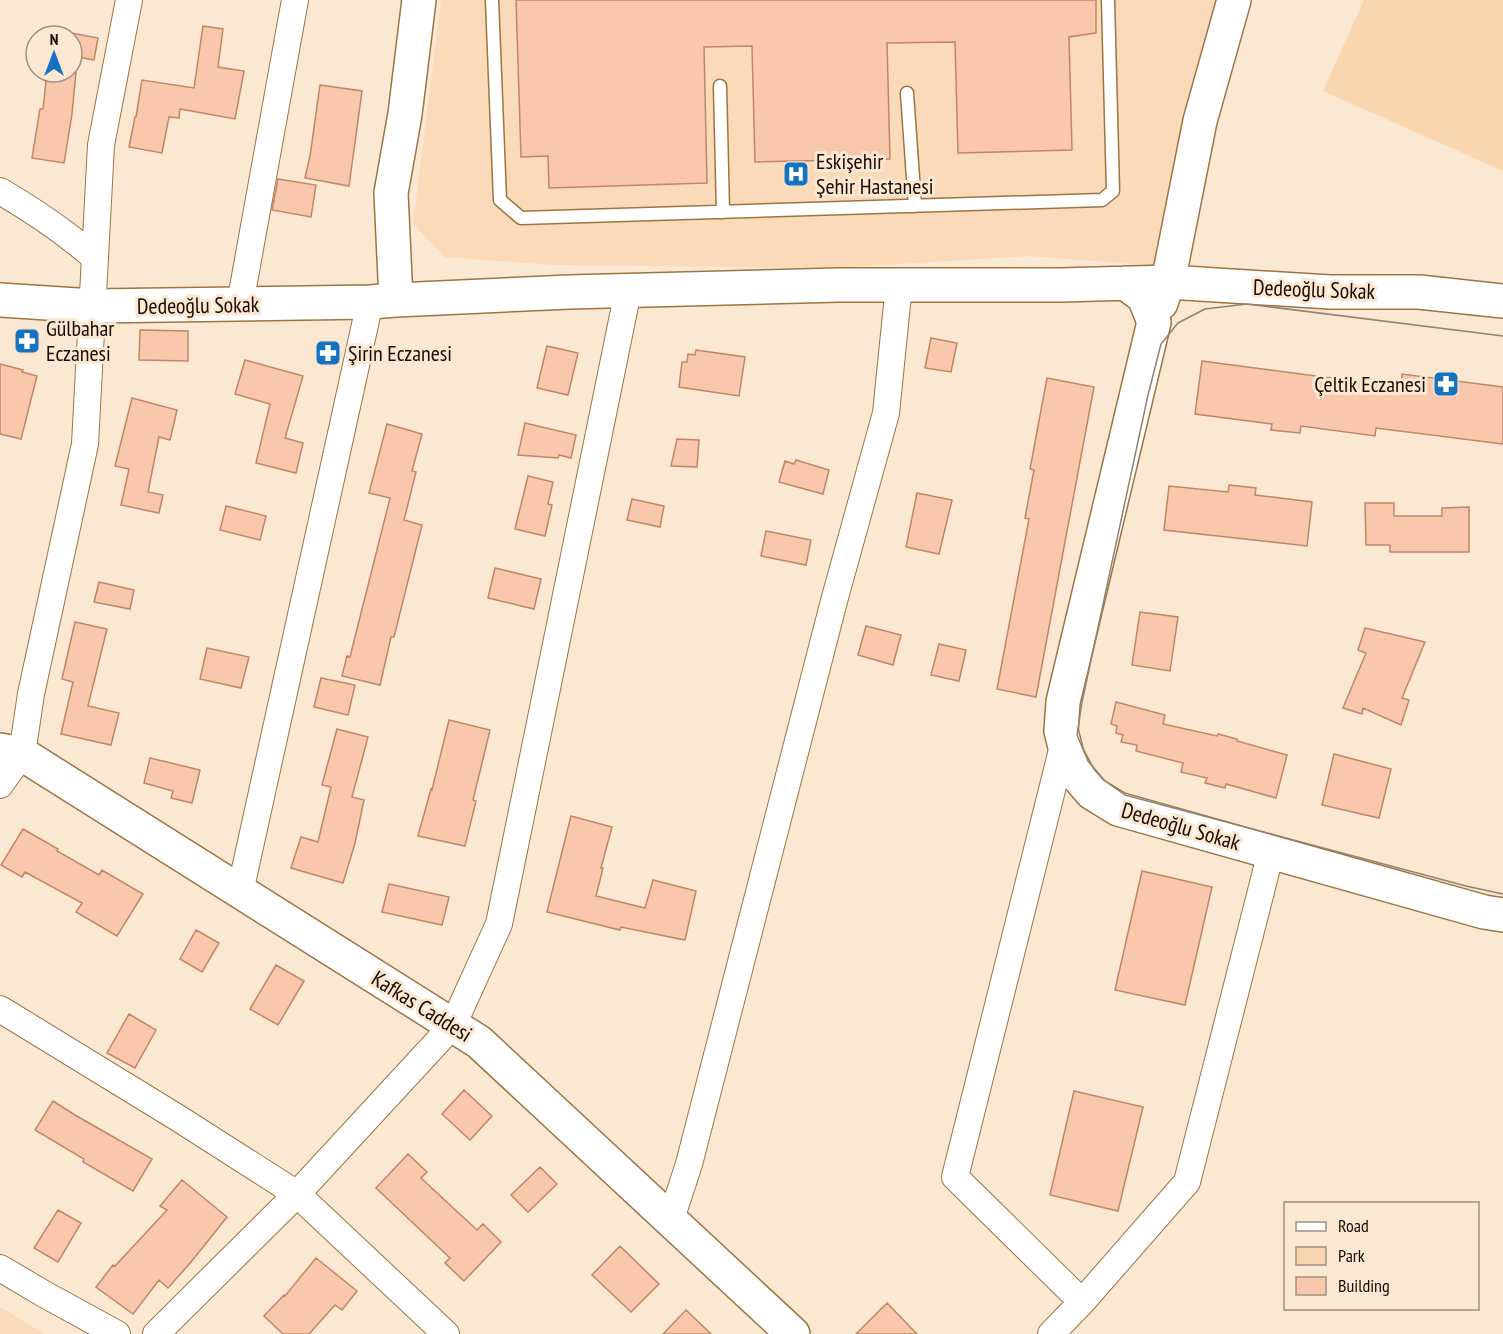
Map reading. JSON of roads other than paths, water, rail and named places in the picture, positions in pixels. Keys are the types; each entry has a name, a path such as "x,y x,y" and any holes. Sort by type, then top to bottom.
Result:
{"street":[{"path":"0,785 31,694 84,444 101,145 129,0"},
{"path":"240,304 295,0"},
{"path":"240,892 383,301 391,193 405,114 419,0"},
{"path":"1168,282 1200,121 1234,0"},
{"path":"0,191 34,211 94,257"},
{"name":"Dedeoğlu Sokak","path":"1168,282 1154,322 1063,702 1061,731 1067,755 1079,778 1092,793 1118,809 1485,912 1503,915"},
{"name":"Dedeoğlu Sokak","path":"0,300 93,306 240,304 839,285 1061,285 1168,282 1329,292 1419,292 1503,300"},
{"path":"1125,283 1143,297 1154,322"},
{"path":"671,1220 689,1164 834,601 886,413 899,285"},
{"path":"156,1334 297,1194 453,1025 499,924 628,291"},
{"path":"1064,742 955,1177 1082,1302"},
{"name":"Kafkas Caddesi","path":"11,752 479,1042 793,1334"},
{"path":"1050,1334 1082,1302 1187,1182 1271,852"},
{"path":"0,1009 297,1194 446,1334"},
{"path":"0,1268 117,1334"}],"lane":[{"path":"492,0 500,200 522,218 1102,200 1113,191 1108,0"},
{"path":"720,86 723,212"},
{"path":"907,93 915,206"}],"tram line":[{"path":"1503,336 1247,304 1205,309 1178,323 1161,344 1148,395 1082,702 1077,735 1088,761 1105,781 1125,795 1503,894"}],"place":[{"name":"Eskişehir Şehir Hastanesi","path":"796,174"},
{"name":"Gülbahar Eczanesi","path":"27,341"},
{"name":"Şirin Eczanesi","path":"328,353"},
{"name":"Çeltik Eczanesi","path":"1446,384"}]}
